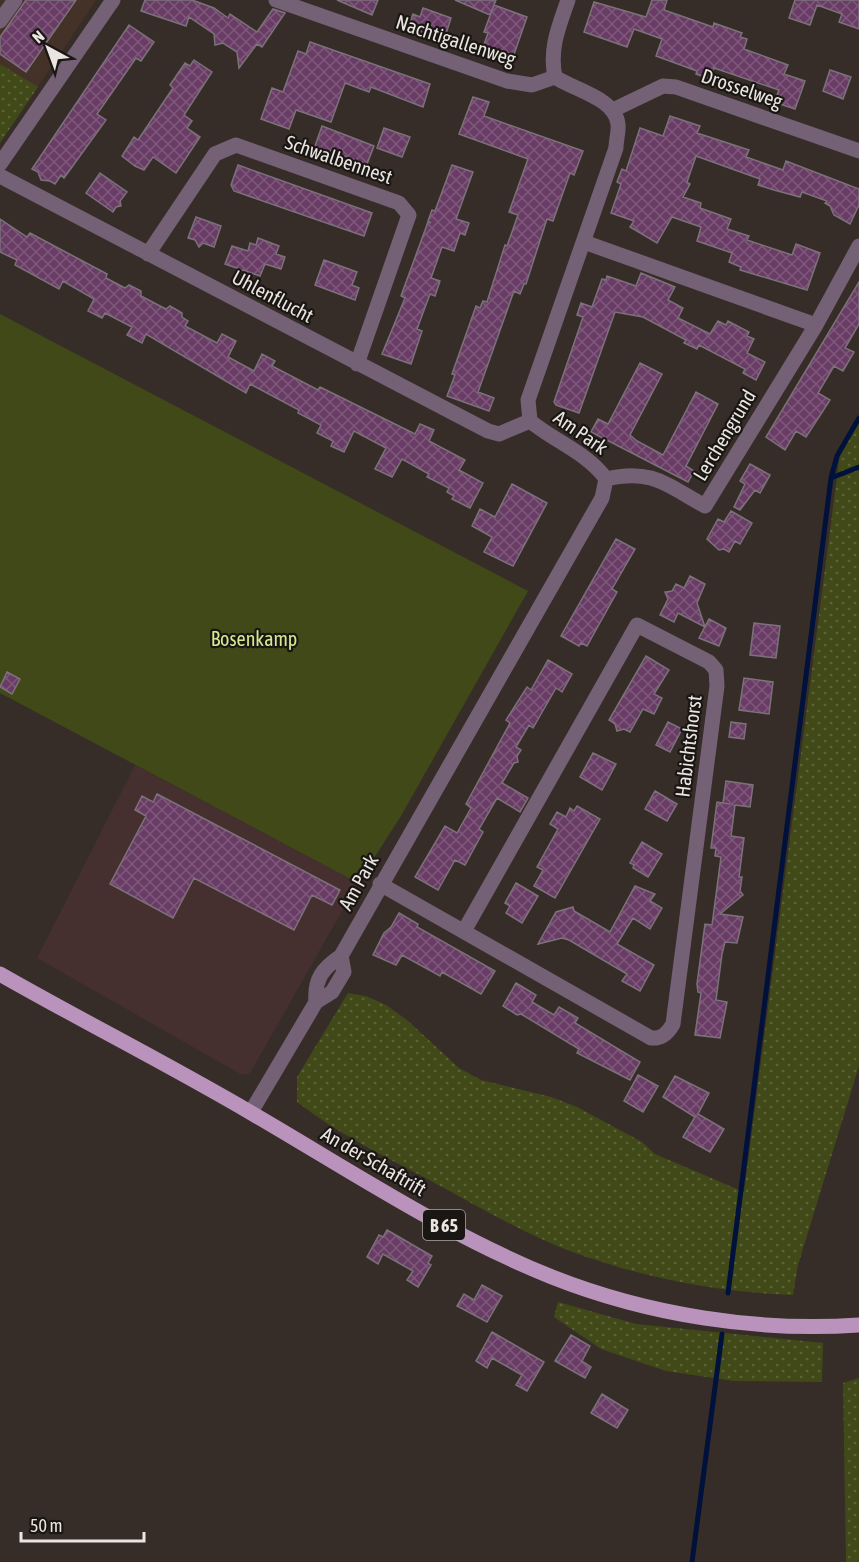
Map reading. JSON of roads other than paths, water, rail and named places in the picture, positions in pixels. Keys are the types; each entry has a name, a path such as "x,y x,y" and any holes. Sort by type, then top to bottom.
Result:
{"main road":[{"name":"An der Schaftrift","path":"0,974 251,1112 390,1197 487,1248 553,1277 652,1308 742,1324 787,1327 859,1325"}],"street":[{"path":"0,21 15,0"},
{"path":"0,164 113,0"},
{"name":"Nachtigallenweg","path":"276,0 310,5 507,81 532,85 555,77"},
{"path":"568,0 555,37 551,60 555,77 603,102 613,110"},
{"name":"Drosselweg","path":"613,110 663,86 676,87 859,151"},
{"name":"Am Park","path":"251,1112 316,1002 314,987 317,981 327,966 341,956 602,498 606,479 597,465 552,438 530,421 528,400 616,148 618,124 613,110"},
{"name":"Schwalbennest","path":"148,254 215,154 236,145 399,202 409,215 357,364"},
{"name":"Uhlenflucht","path":"0,176 488,431 499,434 530,421"},
{"path":"584,242 816,325"},
{"name":"Lerchengrund","path":"606,479 640,474 648,476 705,506 816,325 859,246"},
{"name":"Habichtshorst","path":"380,884 651,1038 657,1039 668,1033 674,1024 717,686 716,670 709,662 637,625 464,931"}],"waterway":[{"path":"728,1293 831,478 837,456 859,418"},
{"path":"831,478 859,467"},
{"path":"692,1562 722,1334"}],"park label":[{"name":"Bosenkamp","path":"254,638"}]}
